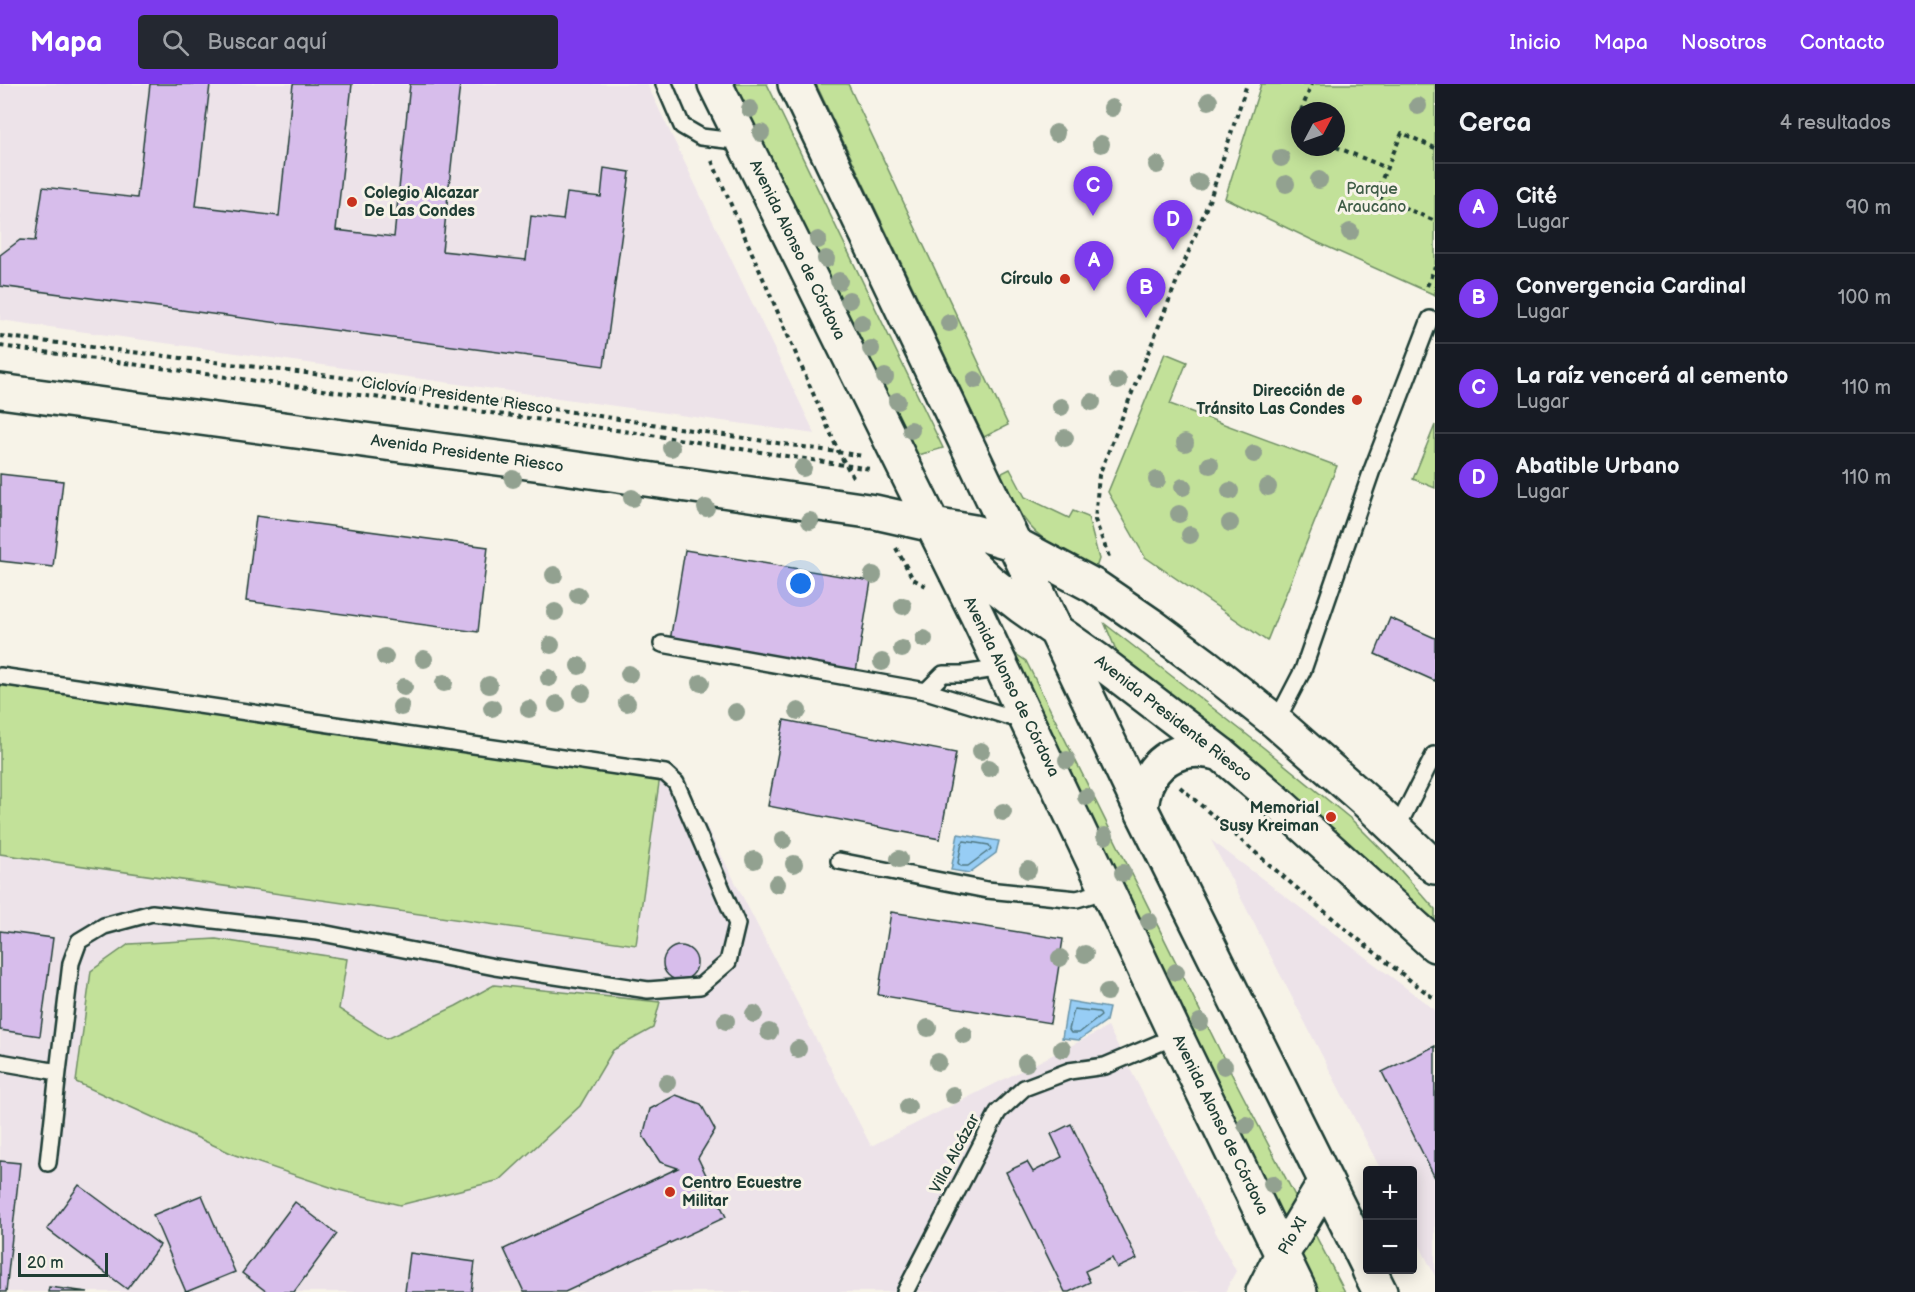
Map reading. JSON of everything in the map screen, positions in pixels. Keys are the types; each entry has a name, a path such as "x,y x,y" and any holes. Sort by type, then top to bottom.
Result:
{"main road":[{"name":"Avenida Alonso de Córdova","path":"715,84 933,525 1300,1292"},
{"path":"795,84 1141,809 1363,1258"},
{"name":"Avenida Presidente Riesco","path":"0,391 874,512 974,532 1015,544 1094,586 1151,625 1276,722 1435,867"},
{"name":"Avenida Presidente Riesco","path":"933,525 990,582 1022,608 1221,754 1435,945"},
{"path":"1141,809 1146,786 1157,767 1171,756 1187,750 1205,749 1221,754"},
{"name":"Pío XI","path":"1263,1292 1282,1254 1326,1181"},
{"path":"1371,1274 1380,1292"}],"lane":[{"path":"664,84 682,126 701,137 743,142"},
{"path":"1276,722 1303,670 1372,470 1430,319"},
{"path":"663,644 926,691 1028,723"},
{"path":"926,691 943,674 963,674 1002,668"},
{"path":"0,676 665,773 676,783 737,924 728,962 700,986 648,990 495,967 317,932 152,914 104,926 79,942 71,963 48,1163"},
{"path":"1396,830 1435,755"},
{"path":"839,861 987,890 1066,898 1077,899 1106,887"},
{"name":"Villa Alcázar","path":"904,1292 998,1112 1024,1088 1070,1071 1105,1066 1176,1036"},
{"path":"0,1062 58,1072"}],"path":[{"path":"1095,520 1099,475 1211,196 1247,84"},
{"path":"1304,102 1312,84"},
{"path":"1435,148 1402,134 1375,195 1435,221"},
{"path":"701,137 839,453 913,579"},
{"path":"1345,151 1387,168"},
{"path":"1427,286 1435,267"},
{"path":"0,336 355,379 791,444 905,468"},
{"name":"Ciclovía Presidente Riesco","path":"0,346 645,434 846,465 905,468"},
{"path":"1157,767 1399,973 1435,999"}],"shaded area":[{"name":"Colegio Alcazar De Las Condes","path":"0,84 647,84 815,434 0,320"},
{"path":"0,668 677,769 871,1146 1108,1027 1236,1271 1225,1292 0,1292"},
{"path":"1211,840 1435,1010 1435,1276 1417,1240 1417,1166 1379,1166"}],"green space":[{"path":"731,84 767,84 943,448 915,456"},
{"path":"816,84 848,84 1008,425 984,437"},
{"name":"Parque Araucano","path":"1261,84 1435,84 1435,295 1225,198"},
{"path":"1165,353 1187,362 1170,404 1337,466 1267,641 1145,557 1108,492"},
{"path":"1435,425 1435,488 1413,479"},
{"path":"1010,469 1025,497 1069,518 1073,511 1088,517 1099,559 1096,568 1057,548 1032,528 1021,515 1000,474"},
{"path":"1105,624 1351,819 1435,909 1435,920 1389,886 1122,664"},
{"path":"1013,652 1026,661 1227,1065 1345,1292 1312,1292"},
{"path":"0,681 660,776 636,945 0,854"},
{"path":"216,939 347,959 339,1009 386,1039 494,985 660,1002 653,1028 613,1050 580,1106 500,1180 400,1205 339,1190 235,1155 76,1082 91,971 129,944"}],"water":[{"path":"958,834 999,841 996,853 969,873 951,870"},
{"path":"1068,1001 1109,1008 1106,1021 1079,1040 1062,1038"}],"building":[{"path":"150,84 210,84 196,206 279,216 293,84 352,84 336,230 394,237 410,84 460,84 442,251 526,260 531,216 563,220 567,193 601,197 604,168 630,172 604,366 0,286 0,255 20,240 35,241 43,187 137,198"},
{"path":"0,474 63,481 53,567 0,561"},
{"path":"256,516 488,547 478,632 246,601"},
{"path":"685,550 871,581 856,672 670,641"},
{"path":"1390,618 1435,638 1435,681 1375,654"},
{"path":"784,720 956,753 940,839 768,806"},
{"path":"891,912 1063,939 1050,1023 878,995"},
{"path":"0,931 53,938 40,1036 0,1030"},
{"path":"680,946 692,951 697,963 692,975 680,980 668,975 663,963 668,951"},
{"path":"1435,1046 1435,1178 1382,1072"},
{"name":"Centro Ecuestre Militar","path":"676,1095 701,1104 715,1130 698,1158 726,1217 565,1292 524,1292 504,1249 678,1168 660,1162 643,1136 650,1109"},
{"path":"1071,1124 1137,1259 1117,1268 1112,1258 1085,1271 1090,1282 1065,1292 1006,1172 1027,1162 1033,1172 1062,1157 1051,1134"},
{"path":"0,1161 20,1163 6,1292 0,1292"},
{"path":"79,1185 160,1245 127,1289 47,1229"},
{"path":"202,1195 235,1272 186,1292 153,1215"},
{"path":"295,1202 337,1234 294,1292 267,1292 242,1273"},
{"path":"410,1253 475,1262 471,1292 405,1292"},
{"path":"49,1287 88,1292 48,1292"}],"place":[{"name":"Colegio Alcazar De Las Condes","path":"352,202"},
{"name":"La raíz vencerá al cemento","path":"1093,216"},
{"name":"Abatible Urbano","path":"1173,250"},
{"name":"Círculo","path":"1065,279"},
{"name":"Cité","path":"1094,291"},
{"name":"Convergencia Cardinal","path":"1146,318"},
{"name":"Dirección de Tránsito Las Condes","path":"1357,400"},
{"name":"Memorial Susy Kreiman","path":"1331,817"},
{"name":"Centro Ecuestre Militar","path":"670,1192"}]}
